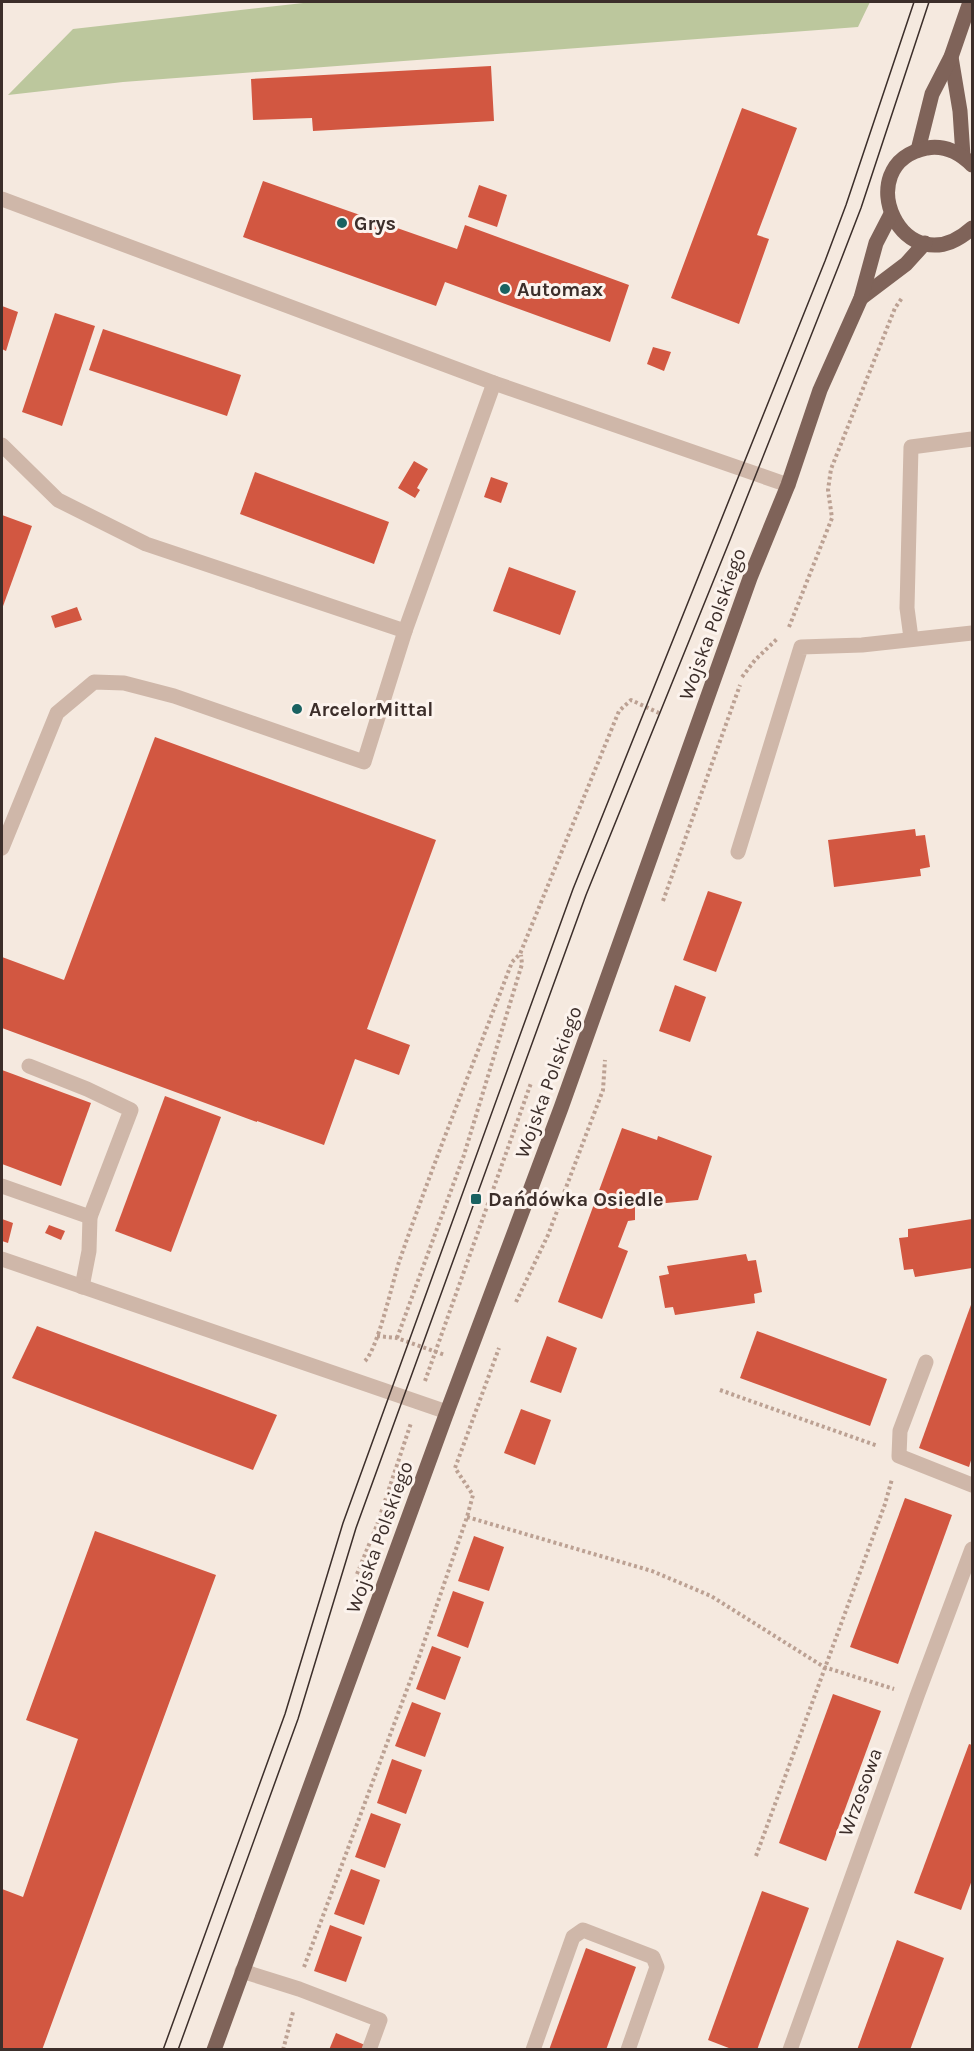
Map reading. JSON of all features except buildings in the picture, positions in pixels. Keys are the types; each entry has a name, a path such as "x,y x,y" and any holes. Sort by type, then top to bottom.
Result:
{"main road":[{"path":"918,150 932,94 951,57 970,2"},
{"path":"951,57 968,160"},
{"path":"968,160 952,150 938,147 918,150 903,160 890,180 887,191 891,214 904,233 914,240 938,245 952,242 964,236 972,228"},
{"name":"Wojska Polskiego","path":"214,2049 561,1108 761,549 788,485 820,390 861,298 876,243 891,214"},
{"name":"Wojska Polskiego","path":"861,298 906,264 925,243"}],"street":[{"path":"2,199 494,383 788,485"},
{"path":"2,848 57,713 94,682 124,683 174,696 364,762 405,631 494,383"},
{"path":"911,638 907,608 911,447 972,439"},
{"path":"2,445 58,500 146,544 405,631"},
{"path":"738,852 801,647 862,645 972,633"},
{"path":"29,1066 87,1089 131,1110 90,1217 89,1251 82,1287"},
{"path":"2,1186 90,1217"},
{"path":"2,1259 447,1412"},
{"path":"926,1362 900,1431 899,1456 972,1485"},
{"name":"Wrzosowa","path":"790,2049 972,1549"},
{"path":"533,2049 573,1937 583,1930 653,1957 657,1967 628,2049"},
{"path":"242,1971 299,1989 380,2020 369,2049"}],"path":[{"path":"788,628 832,518 828,490 831,469 895,308 906,292"},
{"path":"662,903 723,736 742,676 780,636"},
{"path":"352,1379 358,1368 369,1357 417,1212 512,962 520,954 619,711 631,700 659,713"},
{"path":"397,1338 464,1155 522,964 520,954"},
{"path":"515,1303 548,1235 603,1090 605,1059"},
{"path":"357,1574 377,1525 435,1351 531,1083"},
{"path":"377,1336 397,1338 450,1356"},
{"path":"283,2049 302,1973 419,1657 467,1517 473,1495 455,1468 501,1342"},
{"path":"720,1390 874,1444 899,1456 885,1504 756,1856"},
{"path":"467,1517 652,1571 711,1596 824,1667 917,1696"}],"green space":[{"path":"312,2 870,2 858,27 123,82 8,95 73,29"}],"tram line":[{"path":"163,2050 285,1714 343,1523 573,889 825,261 914,2"},
{"path":"178,2050 298,1719 356,1528 586,895 861,208 929,2"}],"place":[{"name":"Grys","path":"342,223"},
{"name":"Automax","path":"505,289"},
{"name":"ArcelorMittal","path":"297,709"},
{"name":"Dańdówka Osiedle","path":"476,1199"}]}
